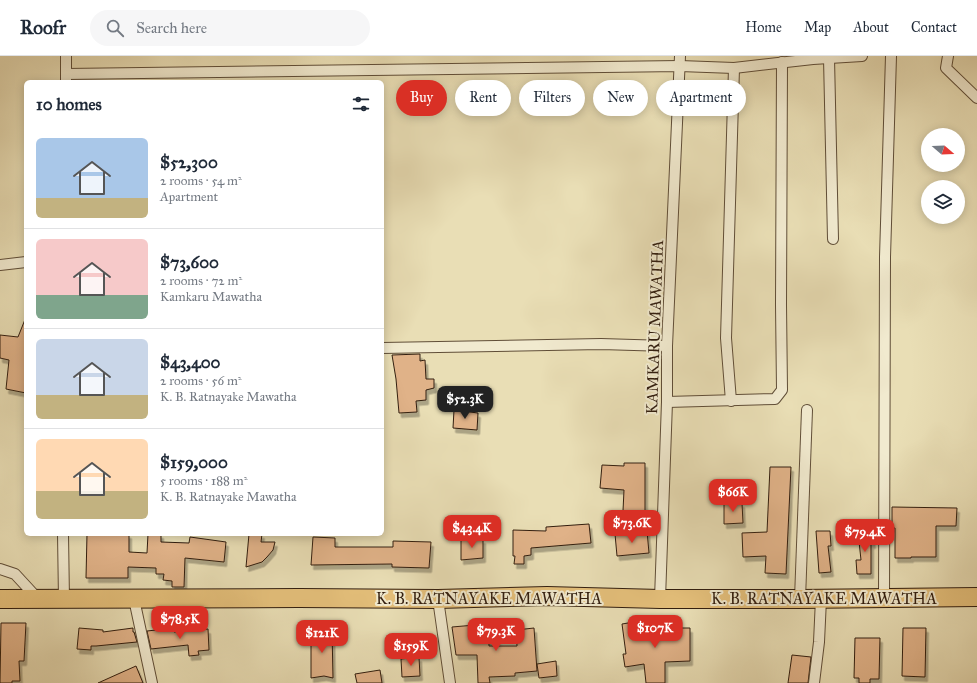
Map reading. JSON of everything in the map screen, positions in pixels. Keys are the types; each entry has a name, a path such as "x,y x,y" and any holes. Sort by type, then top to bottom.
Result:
{"highway":[{"name":"K. B. RATNAYAKE MAWATHA","path":"0,599 438,599 548,596 660,599 977,598"}],"street":[{"path":"66,56 66,78 680,61 734,68 813,57 829,58 862,56"},
{"path":"884,598 885,257 891,56"},
{"path":"948,56 946,68 977,98"},
{"path":"829,58 833,240"},
{"name":"KAMKARU MAWATHA","path":"660,599 667,402 667,346 680,61"},
{"path":"667,402 775,399 782,390 782,62"},
{"path":"731,401 726,338 734,68"},
{"path":"0,264 24,262"},
{"path":"384,348 601,344 667,346"},
{"path":"800,599 807,410"},
{"path":"63,536 64,600"},
{"path":"0,569 15,574 38,599"},
{"path":"134,599 152,683"},
{"path":"438,599 450,683"},
{"path":"814,683 819,642 821,599"}],"building":[{"path":"24,322 24,393 6,389 9,360 0,358 0,335 18,337"},
{"path":"420,354 420,361 425,360 426,379 434,379 434,388 426,390 426,400 416,401 417,412 399,413 392,355"},
{"path":"454,410 478,413 477,430 453,428"},
{"path":"624,463 645,463 645,511 623,511 624,490 600,488 602,465 624,466"},
{"path":"770,467 791,467 786,574 765,573 766,556 743,557 742,533 767,532"},
{"path":"724,503 742,503 743,523 724,524"},
{"path":"892,507 957,508 956,526 936,526 936,557 895,558 895,528 892,528"},
{"path":"589,524 591,543 531,548 531,555 524,556 524,564 514,564 515,556 513,556 513,530 546,531 546,527"},
{"path":"871,530 873,544 871,544 871,574 857,574 856,560 861,560 858,532"},
{"path":"647,531 649,553 617,556 615,534"},
{"path":"816,531 830,531 831,546 828,546 831,572 819,573"},
{"path":"87,536 129,536 129,552 147,553 148,536 161,536 161,542 189,543 190,537 226,542 224,562 185,558 184,587 172,587 172,581 163,580 164,574 156,574 156,568 128,567 128,578 86,578"},
{"path":"249,536 262,536 261,542 275,542 273,550 262,562 246,567"},
{"path":"313,537 335,538 335,547 393,547 393,541 431,542 429,568 392,567 392,564 311,565"},
{"path":"483,539 483,558 461,560 461,540"},
{"path":"634,622 635,627 671,629 690,628 690,661 665,662 665,683 646,683 644,664 625,667 623,654 626,654 622,624"},
{"path":"1,623 26,623 24,661 19,661 20,681 0,683"},
{"path":"475,623 488,623 489,646 517,646 516,630 534,628 537,671 515,673 515,676 489,677 490,683 478,683 477,655 456,655 452,627 475,625"},
{"path":"79,628 103,630 103,632 133,628 137,642 91,646 91,650 77,649"},
{"path":"174,628 174,632 208,629 209,650 198,651 199,655 189,656 188,645 151,649 147,631"},
{"path":"903,628 926,628 925,677 902,676"},
{"path":"311,630 332,630 333,678 324,676 311,678"},
{"path":"855,638 880,638 879,679 870,679 870,683 859,683 859,678 854,678"},
{"path":"792,655 811,657 808,683 788,683"},
{"path":"419,657 420,676 402,677 401,659"},
{"path":"556,661 557,676 539,678 537,664"},
{"path":"136,666 143,683 98,683 118,674"},
{"path":"380,670 382,683 357,683 355,674"}]}
